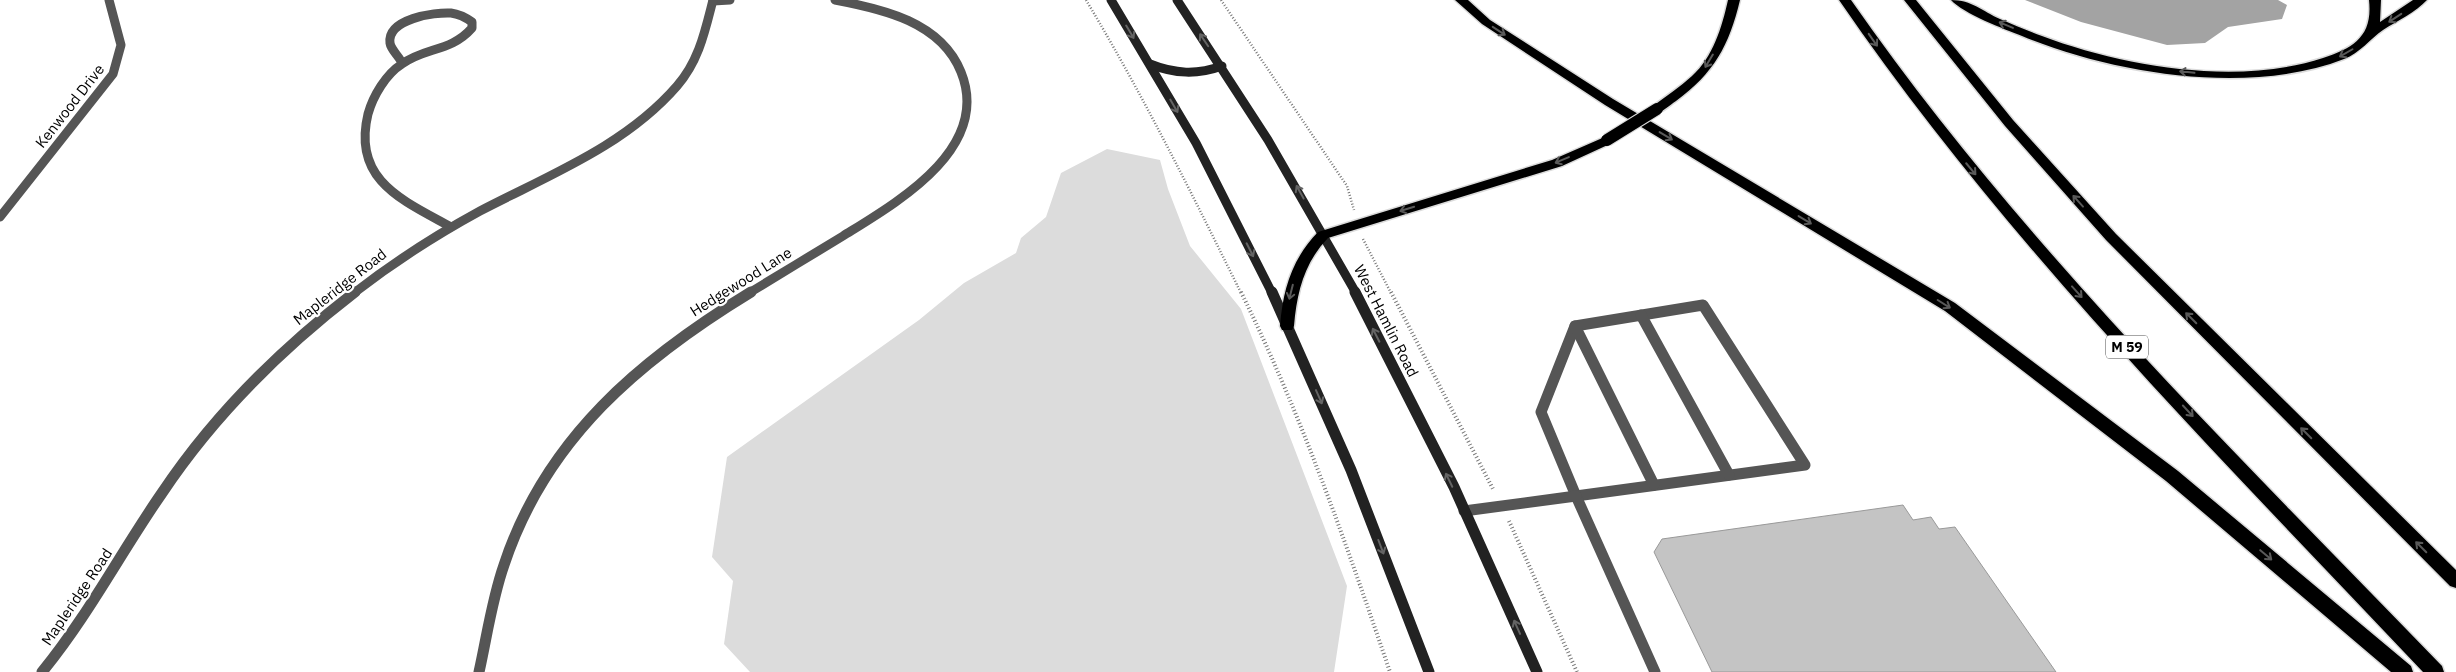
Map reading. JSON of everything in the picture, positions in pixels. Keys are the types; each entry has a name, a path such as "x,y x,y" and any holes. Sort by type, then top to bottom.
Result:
{"highway":[{"path":"1461,0 1486,22 1609,102 1950,307 2172,476 2404,672"},
{"path":"1287,326 1288,305 1296,276 1312,246 1323,235 1556,163 1606,140 1657,109 1702,72 1719,42 1730,17 1734,0"},
{"name":"M 59","path":"1845,0 1920,104 2035,245 2128,347 2435,672"},
{"path":"1910,0 2009,123 2111,237 2456,581"},
{"path":"1957,0 2007,25 2074,50 2127,63 2203,73 2275,72 2316,65 2350,52 2369,35 2421,0"},
{"path":"2369,35 2376,23 2375,0"}],"main road":[{"path":"1111,0 1196,143 1287,326 1352,476 1429,672"},
{"name":"West Hamlin Road","path":"1177,0 1222,66 1323,235 1391,364 1464,511 1537,672"},
{"path":"1150,64 1166,71 1189,75 1222,66"}],"street":[{"name":"Kenwood Drive","path":"0,217 113,74 121,57 123,45 109,0"},
{"path":"713,0 730,0"},
{"name":"Mapleridge Road","path":"42,672 79,625 146,517 178,471 205,435 268,367 324,317 387,268 451,227 612,141 660,104 677,86 697,56 713,0"},
{"name":"Hedgewood Lane","path":"479,672 496,593 513,539 544,479 566,446 590,418 637,372 676,341 890,206 940,165 953,146 967,109 968,96 962,72 949,49 924,29 906,19 872,7 835,0"},
{"path":"402,63 390,44 390,40 394,32 404,23 415,18 442,12 460,14 472,22 472,28 461,40 402,63 379,90 372,103 363,132 368,166 380,182 402,198 451,227"},
{"path":"1464,511 1805,464 1703,305 1575,326"},
{"path":"1641,315 1730,474"},
{"path":"1575,326 1654,485"},
{"path":"1575,326 1541,412 1576,496 1655,672"}],"path":[{"path":"1086,0 1113,45 1187,183 1263,337 1341,528 1390,672"},
{"path":"1220,0 1346,186 1364,244 1501,506 1577,672"}],"shaded area":[{"path":"2025,0 2278,0 2287,5 2282,19 2228,27 2205,43 2167,45 2081,22"},
{"path":"1107,149 1160,160 1168,189 1190,246 1241,309 1347,586 1334,672 750,672 724,644 733,581 712,557 727,457 919,320 964,283 1016,253 1021,238 1046,217 1061,173"}],"building":[{"path":"1903,505 1913,520 1931,517 1939,529 1955,527 2056,672 1712,672 1654,552 1662,539"}]}
